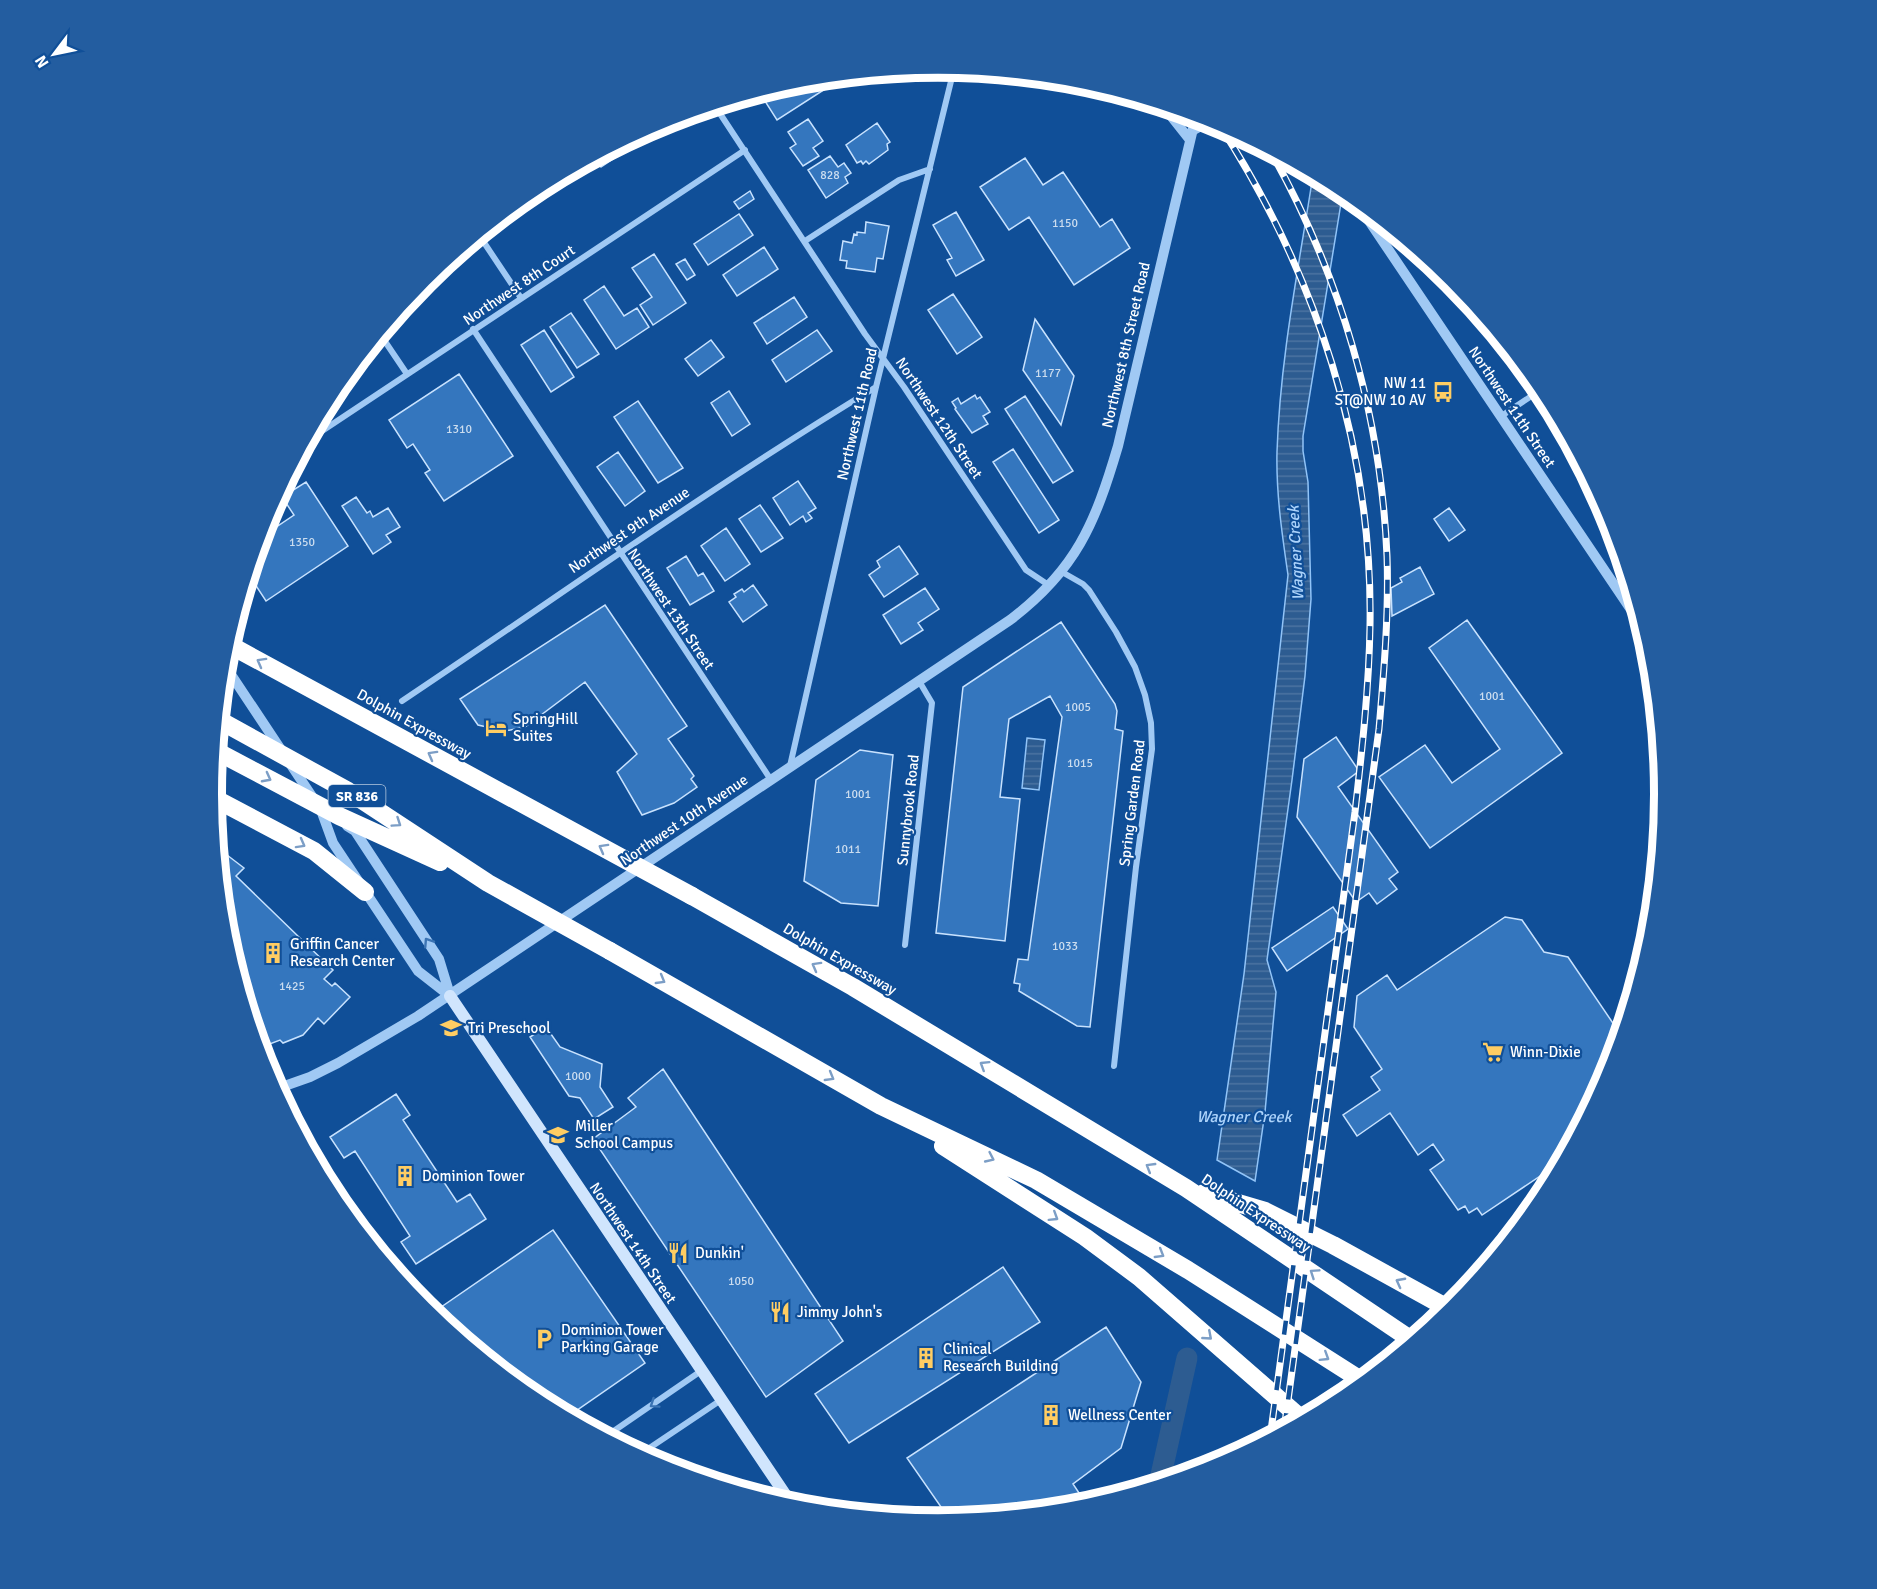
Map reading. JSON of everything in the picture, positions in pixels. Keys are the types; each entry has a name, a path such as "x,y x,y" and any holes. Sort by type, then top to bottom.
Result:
{"highway":[{"name":"Dolphin Expressway","path":"237,649 692,896 863,993 1186,1188 1407,1337"},
{"name":"SR 836","path":"226,724 348,791 488,883 880,1106"},
{"path":"224,755 339,816 488,883"},
{"path":"222,802 314,851 365,892"},
{"path":"880,1106 1036,1180 1188,1270 1356,1377"},
{"path":"880,1106 1085,1237 1139,1277 1297,1415"},
{"path":"1186,1188 1265,1211 1333,1245 1441,1305"},
{"path":"1362,1305 1411,1333"}],"main road":[{"name":"Northwest 14th Street","path":"450,996 785,1494"}],"street":[{"name":"Northwest 11th Road","path":"790,767 883,357 952,79"},
{"name":"Northwest 12th Street","path":"720,112 865,334 883,357 1026,570 1050,586"},
{"path":"1174,118 1191,136 1201,128"},
{"name":"Northwest 8th Street Road","path":"1062,572 1091,525 1109,476 1194,126"},
{"name":"Northwest 8th Court","path":"321,432 745,150"},
{"path":"805,241 899,180 930,170"},
{"name":"Northwest 11th Street","path":"1373,224 1500,417 1626,592"},
{"path":"483,242 521,298"},
{"name":"Northwest 13th Street","path":"473,330 771,780"},
{"path":"384,341 407,374"},
{"name":"Northwest 9th Avenue","path":"402,701 620,554 876,387"},
{"path":"1500,417 1533,395"},
{"name":"Northwest 10th Avenue","path":"285,1086 310,1077 363,1050 450,996 1010,620 1035,601 1062,572"},
{"name":"Spring Garden Road","path":"1062,572 1089,590 1116,632 1135,667 1145,695 1151,723 1152,749 1136,867 1114,1066"},
{"name":"Northwest 14th Street","path":"232,676 321,810 333,843 418,971 450,996"},
{"name":"Sunnybrook Road","path":"905,945 932,703 919,681"},
{"name":"Northwest 14th Street","path":"321,810 354,831 439,959 450,996"},
{"path":"612,1432 701,1371"},
{"path":"648,1449 721,1400"}],"water":[{"name":"Wagner Creek","path":"1312,183 1341,202 1303,436 1308,482 1311,599 1305,676 1267,960 1276,992 1265,1112 1255,1181 1217,1160 1244,974 1288,575 1277,483 1277,452 1282,382"},
{"path":"1027,738 1045,740 1039,790 1022,788"}],"building":[{"path":"829,87 777,120 764,100"},
{"path":"808,119 823,141 813,148 819,156 803,166 790,148 796,144 788,132"},
{"path":"877,123 890,142 887,144 888,150 869,164 866,161 863,164 861,161 857,163 846,145"},
{"path":"619,155 601,167 599,164"},
{"path":"830,156 838,167 844,163 851,173 845,177 848,183 826,198 808,170"},
{"path":"1025,158 1043,185 1063,172 1100,227 1112,219 1130,248 1074,285 1029,217 1009,230 980,187"},
{"path":"750,191 754,199 739,209 734,202"},
{"path":"956,212 984,260 956,276 947,260 952,258 933,225"},
{"path":"739,214 753,235 708,265 694,244"},
{"path":"866,222 889,226 883,259 877,258 875,272 846,268 847,261 840,260 843,241 852,243 854,234 865,233"},
{"path":"764,247 778,269 737,296 723,275"},
{"path":"654,254 686,303 653,325 640,305 652,297 632,268"},
{"path":"685,259 695,275 687,280 676,264"},
{"path":"604,286 624,316 637,308 649,327 616,349 584,300"},
{"path":"953,294 982,337 957,354 928,310"},
{"path":"794,297 807,317 767,344 754,323"},
{"path":"571,313 599,354 577,368 550,327"},
{"path":"1035,319 1074,376 1061,425 1023,370"},
{"path":"544,330 574,377 551,392 521,345"},
{"path":"817,330 832,351 786,382 772,360"},
{"path":"711,340 724,357 698,376 685,359"},
{"path":"459,374 513,456 444,501 425,473 430,470 413,444 407,448 389,420"},
{"path":"729,391 750,424 732,436 711,403"},
{"path":"975,395 977,399 980,397 990,412 983,416 988,424 972,433 952,402 958,398 961,404"},
{"path":"1025,396 1073,471 1053,483 1005,409"},
{"path":"638,401 683,468 658,483 614,417"},
{"path":"1013,449 1059,520 1039,533 993,462"},
{"path":"618,452 645,491 625,506 597,467"},
{"path":"798,481 816,508 808,513 812,518 806,522 803,516 790,525 773,498"},
{"path":"306,482 348,546 266,601 254,583 274,529 294,515 285,502 290,492"},
{"path":"356,497 367,513 370,511 373,517 388,508 400,527 386,535 391,542 373,554 342,506"},
{"path":"760,505 783,538 761,552 739,519"},
{"path":"1449,508 1465,530 1449,541 1434,519"},
{"path":"726,528 750,564 725,581 701,546"},
{"path":"899,546 918,574 884,597 869,575 880,567 877,561"},
{"path":"686,556 698,576 703,573 714,591 690,605 667,568"},
{"path":"1420,567 1434,594 1392,616 1391,588 1402,582 1400,578"},
{"path":"753,585 767,605 743,622 729,602 736,597 734,594 742,589 744,592"},
{"path":"925,588 939,609 918,623 923,630 901,644 883,615"},
{"path":"605,605 687,726 668,739 694,776 691,779 697,787 674,803 642,815 617,772 637,754 585,682 525,727 505,731 478,725 460,699"},
{"path":"1467,620 1562,753 1430,848 1379,777 1425,745 1452,783 1500,749 1429,648"},
{"path":"1061,622 1115,704 1117,711 1115,729 1123,731 1090,1027 1077,1026 1019,991 1020,984 1014,983 1018,959 1028,960 1062,717 1050,696 1009,719 1000,797 1020,799 1005,941 936,933 963,687"},
{"path":"1336,737 1359,771 1338,787 1398,872 1389,879 1397,889 1377,904 1369,893 1356,902 1297,817 1304,759"},
{"path":"860,750 893,755 878,906 841,903 804,881 816,780"},
{"name":"Griffin Cancer Research Center","path":"227,855 244,868 236,876 333,970 324,979 332,986 335,983 350,997 324,1024 318,1018 303,1035 283,1043 280,1040 268,1045 246,980 228,888"},
{"path":"1333,907 1348,929 1287,971 1272,948"},
{"name":"Winn-Dixie","path":"1505,917 1522,920 1544,952 1568,957 1616,1028 1581,1111 1548,1171 1482,1215 1477,1208 1469,1213 1465,1206 1458,1210 1430,1170 1444,1160 1433,1144 1418,1155 1390,1113 1357,1136 1343,1115 1380,1090 1371,1077 1382,1069 1354,1027 1357,996 1387,975 1397,990"},
{"path":"546,1027 560,1047 602,1064 600,1087 613,1107 594,1119 580,1098 569,1096 530,1037"},
{"path":"663,1069 843,1341 766,1397 593,1139 636,1107 628,1098"},
{"name":"Dominion Tower","path":"396,1094 410,1115 403,1120 457,1202 470,1194 486,1219 416,1264 401,1242 410,1236 355,1151 344,1158 330,1137"},
{"name":"Dominion Tower Parking Garage","path":"553,1230 645,1363 575,1412 502,1363 440,1308"},
{"name":"Clinical Research Building","path":"1003,1267 1040,1322 849,1443 815,1394"},
{"name":"Wellness Center","path":"1106,1327 1141,1382 1121,1448 1073,1484 1081,1496 1032,1505 944,1511 907,1458"}],"waterway":[{"name":"Wagner Creek","path":"1161,1476 1187,1358"}],"railway":[{"path":"1229,140 1284,241 1310,302 1332,364 1349,428 1361,493 1368,559 1370,626 1365,719 1358,789 1271,1428"},
{"path":"1277,164 1317,247 1353,347 1376,450 1387,556 1386,642 1379,729 1285,1421"}],"place":[{"name":"NW 11 ST@NW 10 AV","path":"1443,392"},
{"name":"SpringHill Suites","path":"496,728"},
{"name":"Griffin Cancer Research Center","path":"273,953"},
{"name":"Tri Preschool","path":"451,1028"},
{"name":"Winn-Dixie","path":"1493,1052"},
{"name":"Miller School Campus","path":"558,1135"},
{"name":"Dominion Tower","path":"405,1176"},
{"name":"Dunkin'","path":"678,1253"},
{"name":"Jimmy John's","path":"780,1312"},
{"name":"Dominion Tower Parking Garage","path":"544,1339"},
{"name":"Clinical Research Building","path":"926,1358"},
{"name":"Wellness Center","path":"1051,1415"}]}
